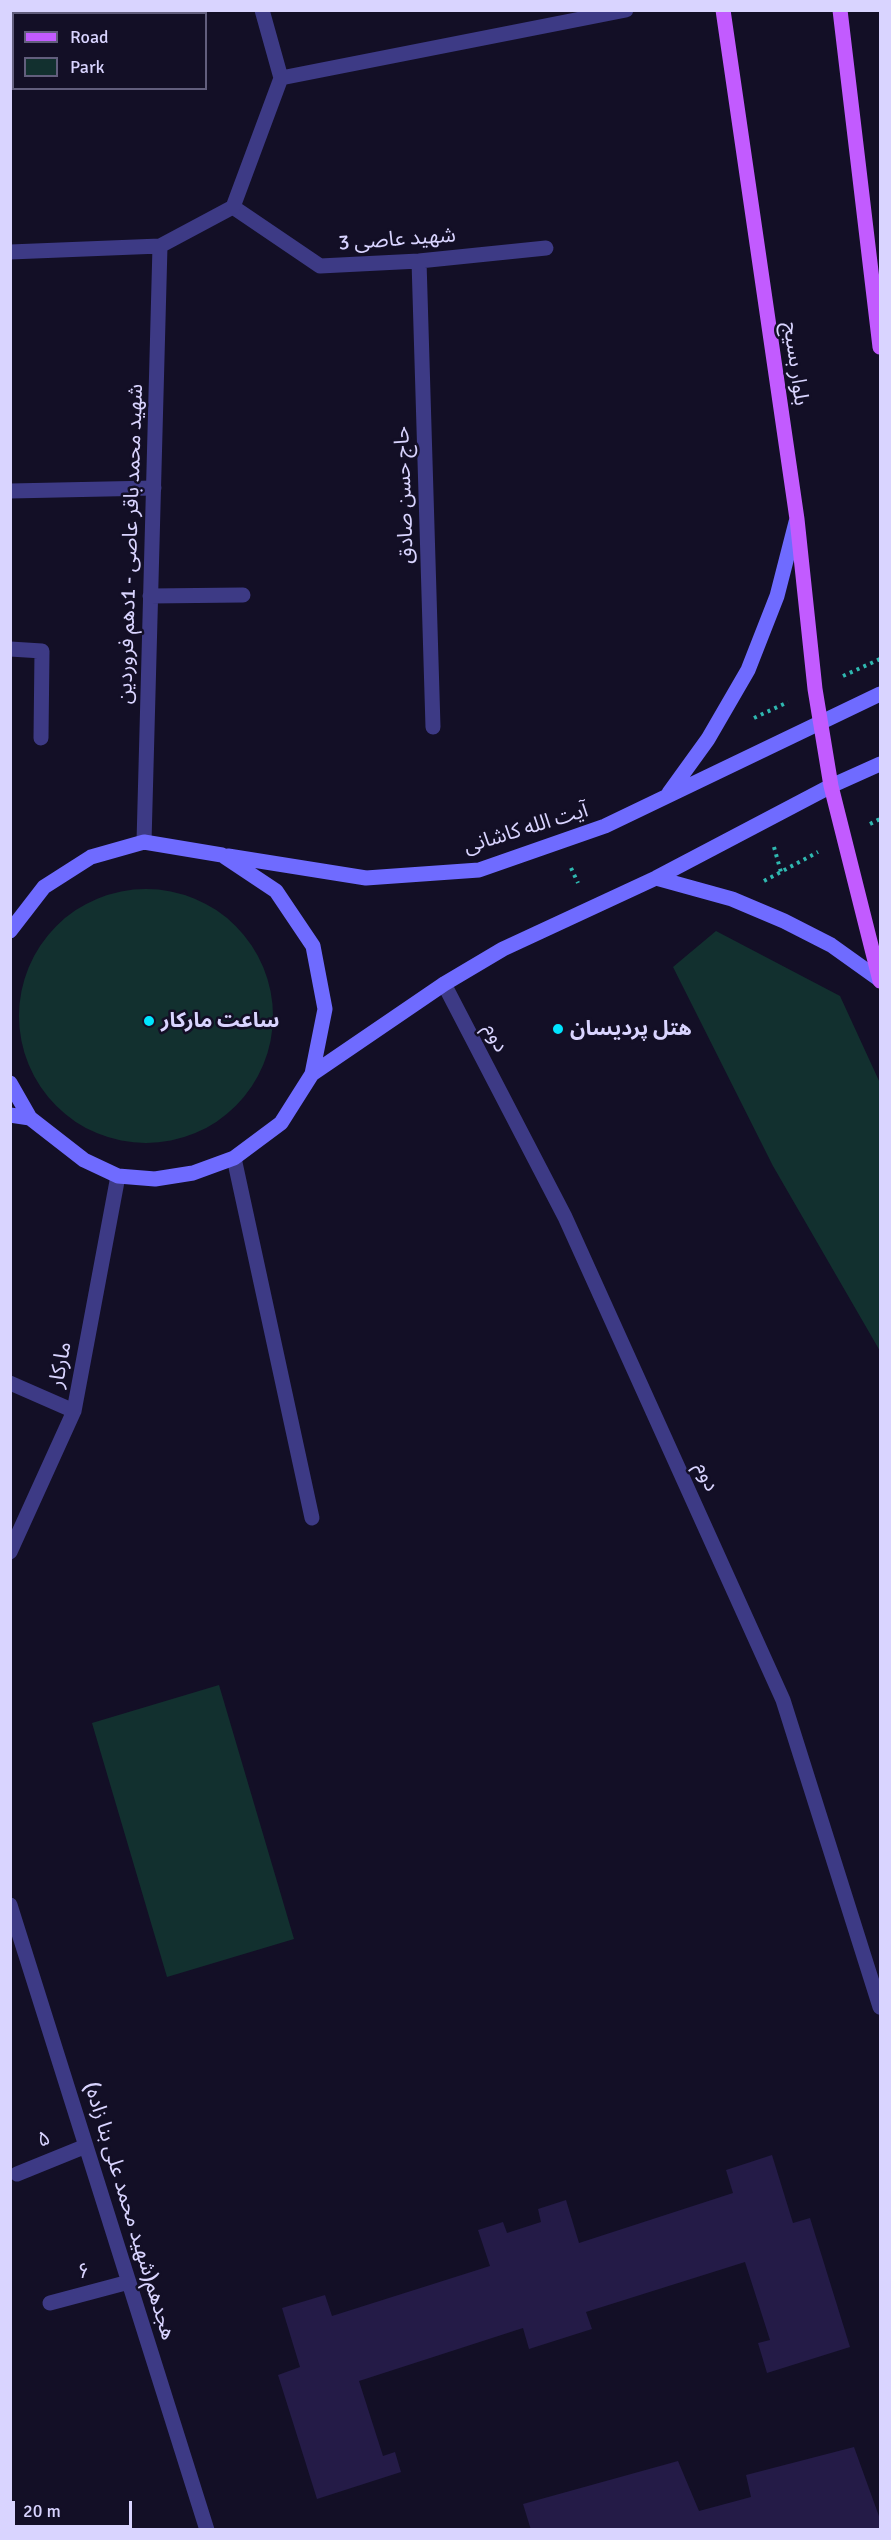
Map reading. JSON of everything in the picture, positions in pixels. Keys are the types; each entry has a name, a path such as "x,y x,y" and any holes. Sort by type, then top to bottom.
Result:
{"main road":[{"name":"بلوار بسیج","path":"723,10 797,519 810,649 831,786 880,981"},
{"path":"840,10 880,347"},
{"path":"666,797 708,740 747,670 777,596 797,519"},
{"name":"آیت الله کاشانی","path":"144,842 366,878 480,870 605,826 880,694"},
{"path":"312,1074 444,984 503,949 656,878 831,786 880,764"},
{"path":"10,931 44,887 91,856 144,842"},
{"path":"10,1083 30,1118 84,1160 118,1176 155,1179 193,1173 234,1158 281,1123 312,1074 325,1010 313,945 276,891 222,855"},
{"path":"656,878 732,898 831,945 880,981"},
{"path":"10,1115 30,1118"}],"street":[{"path":"10,252 160,246 233,207 281,78 262,10"},
{"path":"281,78 626,10"},
{"name":"3 شهید عاصی","path":"233,207 320,266 419,261 546,248"},
{"name":"شهید محمد باقر عاصی - 1دهم فروردین","path":"144,842 160,246"},
{"name":"حاج حسن صادق","path":"419,261 433,727"},
{"path":"10,491 154,488"},
{"path":"150,596 243,595"},
{"path":"10,649 42,651 41,738"},
{"name":"دوم","path":"444,984 565,1217 783,1700 880,2007"},
{"path":"234,1158 312,1518"},
{"name":"مارکار","path":"10,1552 74,1411 118,1176"},
{"path":"10,1383 74,1411"},
{"name":"هجدهم(شهید محمد علی بنا زاده)","path":"10,1905 207,2529"},
{"name":"۵","path":"17,2174 86,2146"},
{"name":"۶","path":"50,2303 129,2282"}],"path":[{"path":"732,898 880,819"},
{"path":"561,842 588,909"}],"green space":[{"path":"134,889 158,889 195,898 217,910 236,926 252,945 264,967 271,991 273,1016 271,1041 264,1065 252,1087 236,1106 217,1122 195,1134 158,1143 134,1143 97,1134 75,1122 48,1097 28,1065 24,1053 19,1028 19,1004 28,967 40,945 65,918 97,898 109,894"},
{"path":"716,931 840,996 880,1083 880,1351 773,1166 673,967"},
{"path":"219,1685 294,1939 167,1977 92,1723"}],"building":[{"path":"772,2155 793,2223 810,2218 850,2347 767,2373 758,2343 770,2340 745,2262 586,2312 592,2329 529,2349 523,2328 359,2381 383,2456 395,2452 401,2472 317,2499 278,2375 300,2367 282,2308 325,2295 332,2316 490,2266 478,2230 503,2222 507,2233 541,2222 538,2209 566,2200 579,2243 733,2193 726,2170"},
{"path":"854,2447 880,2519 880,2530 531,2530 523,2504 678,2461 699,2511 751,2497 746,2475"}],"place":[{"name":"ساعت مارکار","path":"149,1021"},
{"name":"هتل پردیسان","path":"558,1029"}]}
